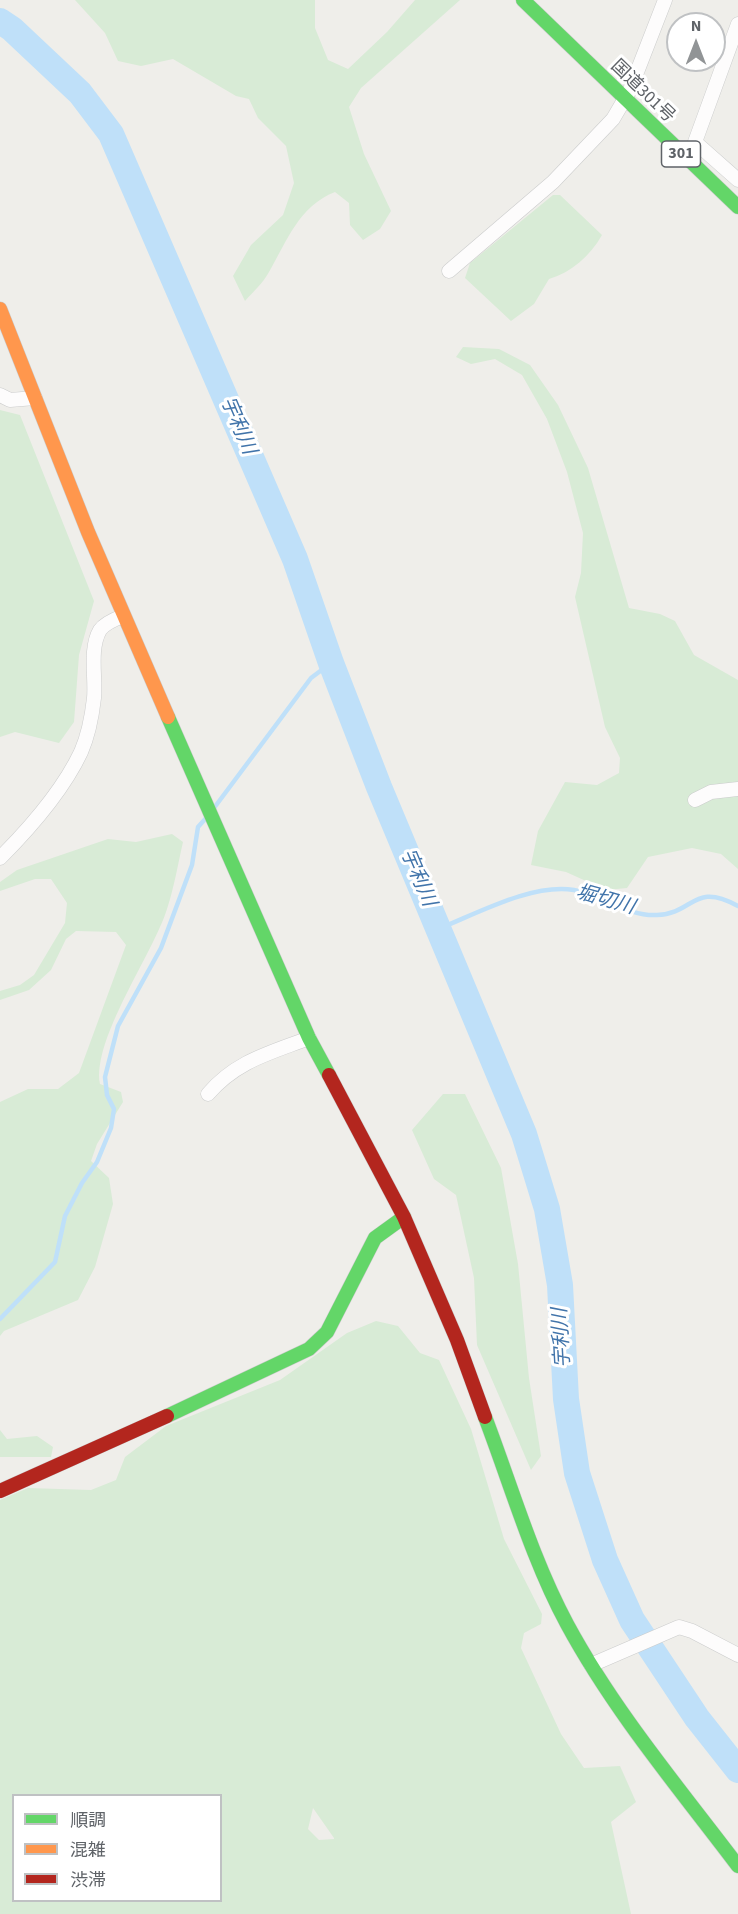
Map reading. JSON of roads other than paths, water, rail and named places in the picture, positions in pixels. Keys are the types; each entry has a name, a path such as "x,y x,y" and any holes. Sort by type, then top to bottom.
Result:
{"main road":[{"name":"国道301号","path":"523,0 625,101 738,207"},
{"path":"0,309 123,616 309,1038 404,1216 457,1340 539,1561 567,1624 626,1718 738,1866"},
{"path":"0,1491 198,1403 309,1349 327,1332 375,1238 404,1216"}],"street":[{"path":"450,271 553,182 613,119 625,101 665,0"},
{"path":"738,24 695,142 738,180"},
{"path":"0,395 10,400 34,398"},
{"path":"0,858 17,841 60,786 81,752 94,698 96,640 102,628 123,616"},
{"path":"695,800 711,792 738,789"},
{"path":"208,1094 230,1071 252,1059 309,1038"},
{"path":"591,1665 674,1628 692,1631 738,1655"}],"waterway":[{"name":"宇利川","path":"0,21 12,29 80,93 111,134 295,559 331,663 379,787 524,1134 547,1209 560,1285 566,1399 577,1473 605,1560 632,1620 697,1718 738,1770"},
{"path":"214,808 311,678 331,663"},
{"path":"0,1319 55,1262 65,1216 82,1183 97,1162 111,1128 114,1109 107,1095 105,1077 118,1026 161,948 192,865 198,827 207,817"},
{"name":"堀切川","path":"438,929 504,901 540,891 558,889 574,890 647,915 669,913 702,898 712,897 738,906"}]}
